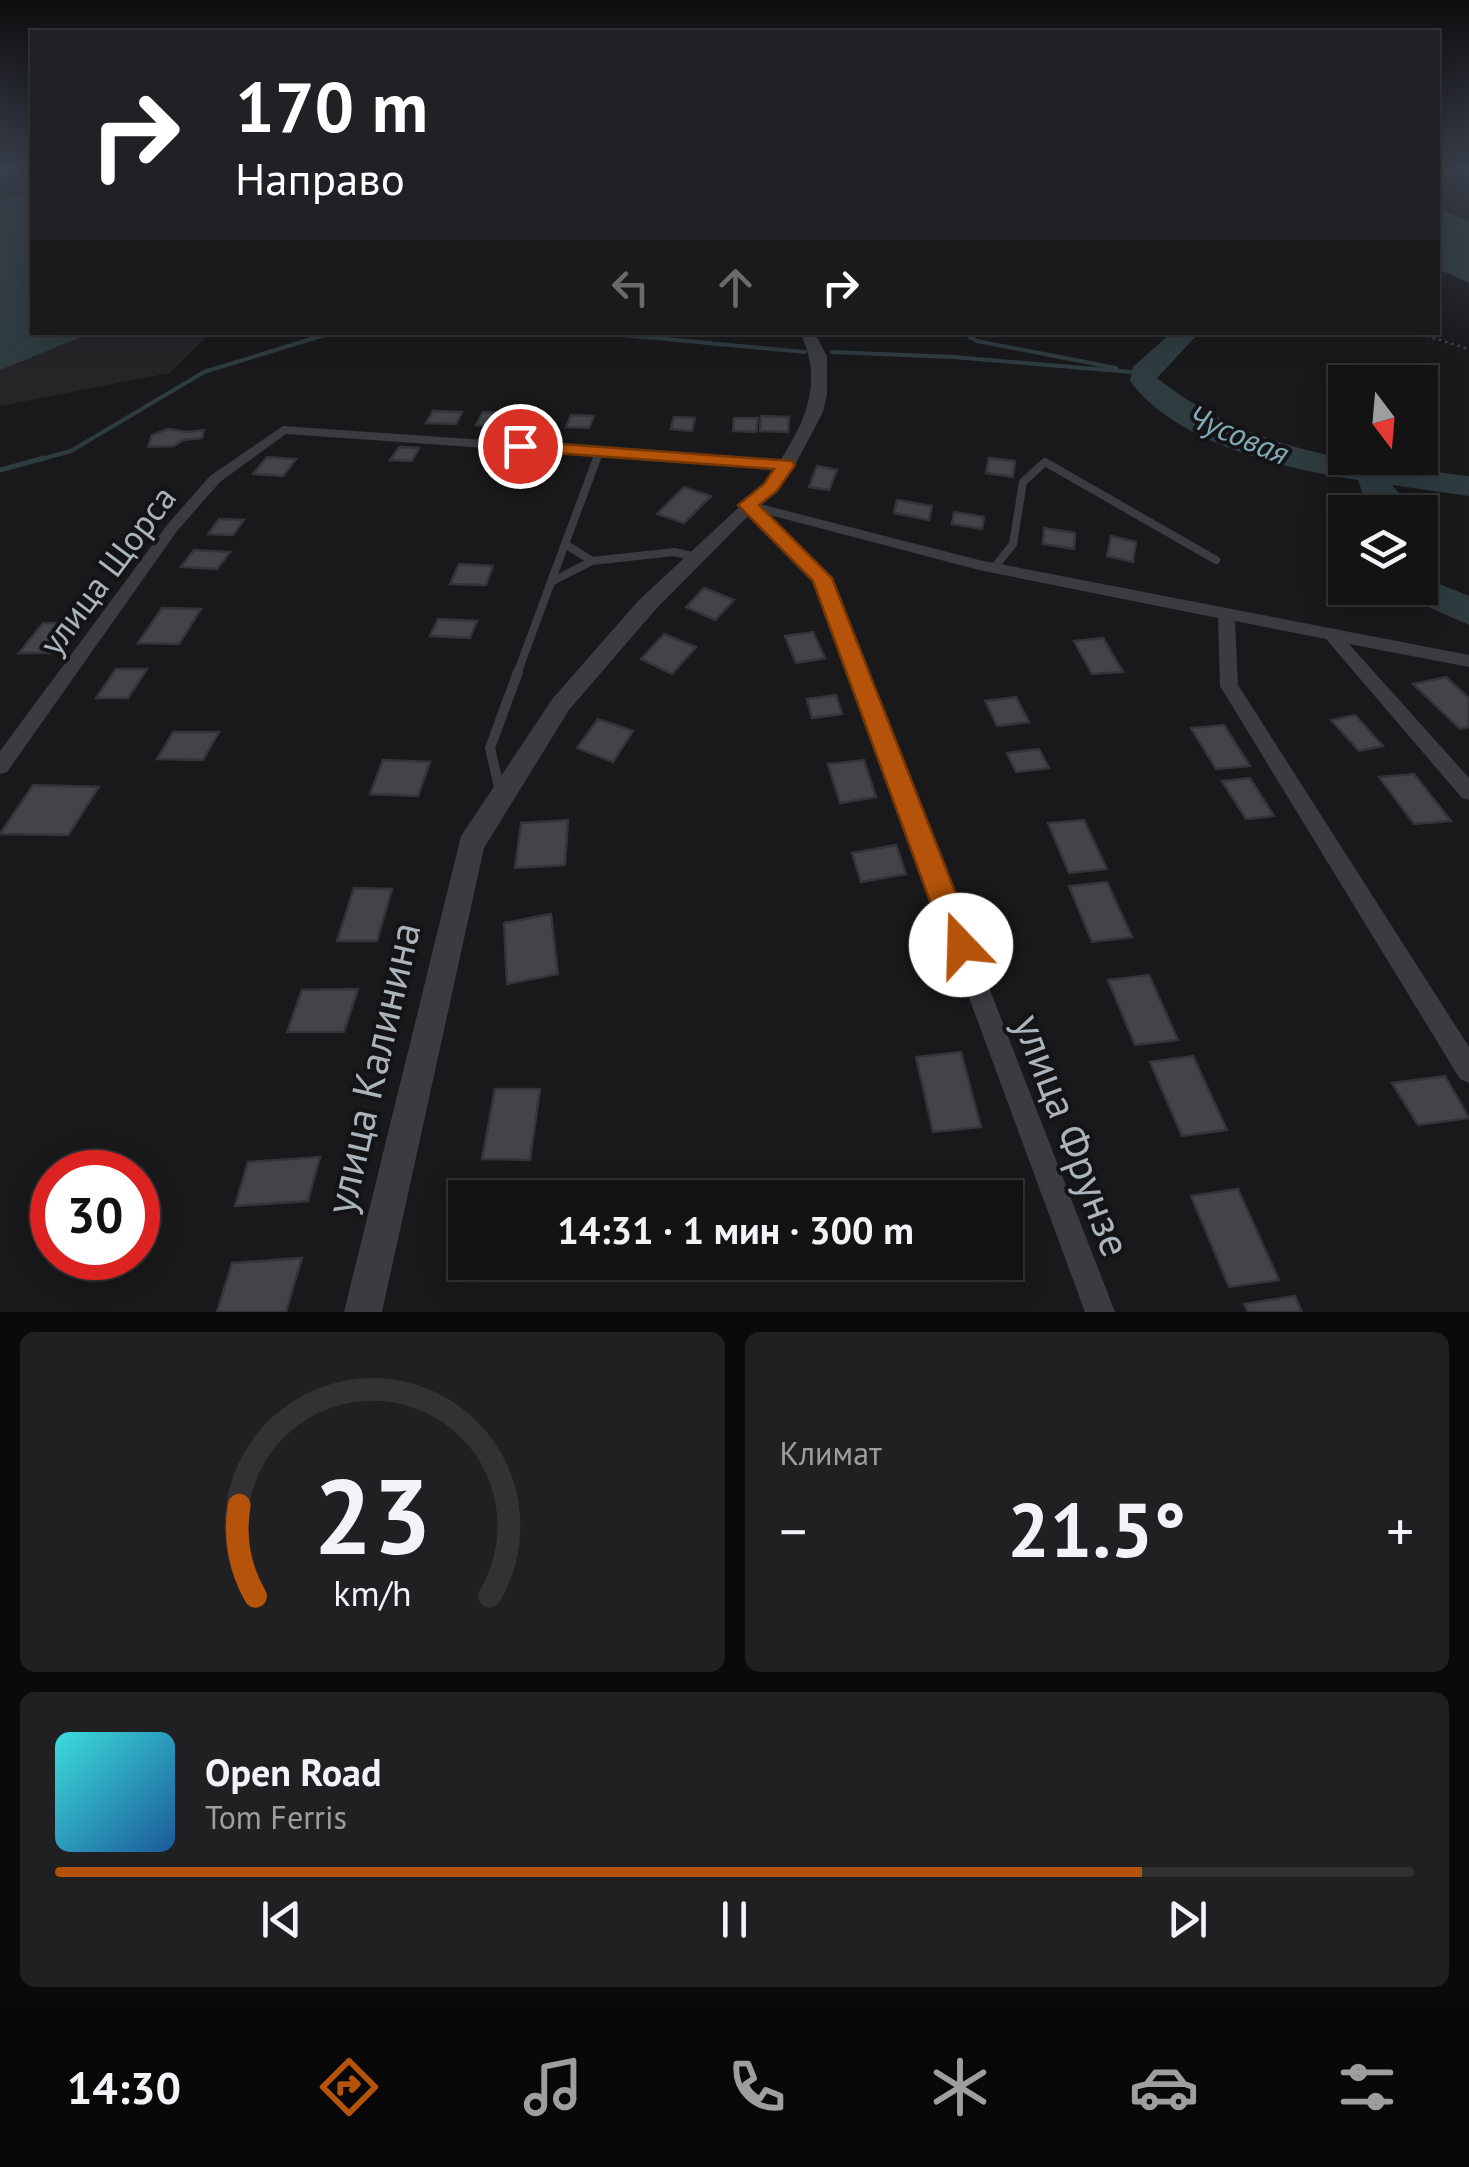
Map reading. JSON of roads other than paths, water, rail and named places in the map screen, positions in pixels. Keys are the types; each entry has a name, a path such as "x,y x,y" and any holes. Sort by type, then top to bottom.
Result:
{"street":[{"name":"улица Калинина","path":"362,1312 471,845 560,704 647,605 770,488 786,465 815,412 819,394 819,356 808,335"},
{"name":"улица Щорса","path":"0,766 172,528 215,479 283,430 599,452"},
{"path":"599,452 786,465"},
{"path":"748,505 994,568 1469,661"},
{"name":"улица Фрунзе","path":"748,505 822,578 1100,1312"},
{"path":"1226,613 1229,686 1469,1070"},
{"path":"1333,637 1469,792"}],"lane":[{"path":"501,798 490,748 599,452"},
{"path":"994,568 1012,544 1023,482 1045,462 1216,560"},
{"path":"565,544 592,561"},
{"path":"551,582 592,561 674,552 696,557"}],"waterway":[{"path":"35,461 71,451 204,372 324,335"},
{"path":"623,335 805,352"},
{"path":"967,335 977,341 1116,368"},
{"name":"Чусовая","path":"1185,335 1143,373 1144,381 1178,409 1215,430 1296,459 1469,486"},
{"path":"832,352 953,357 1143,373"},
{"path":"0,470 44,458"},
{"path":"1373,475 1380,495"},
{"path":"1438,597 1469,612"}]}
